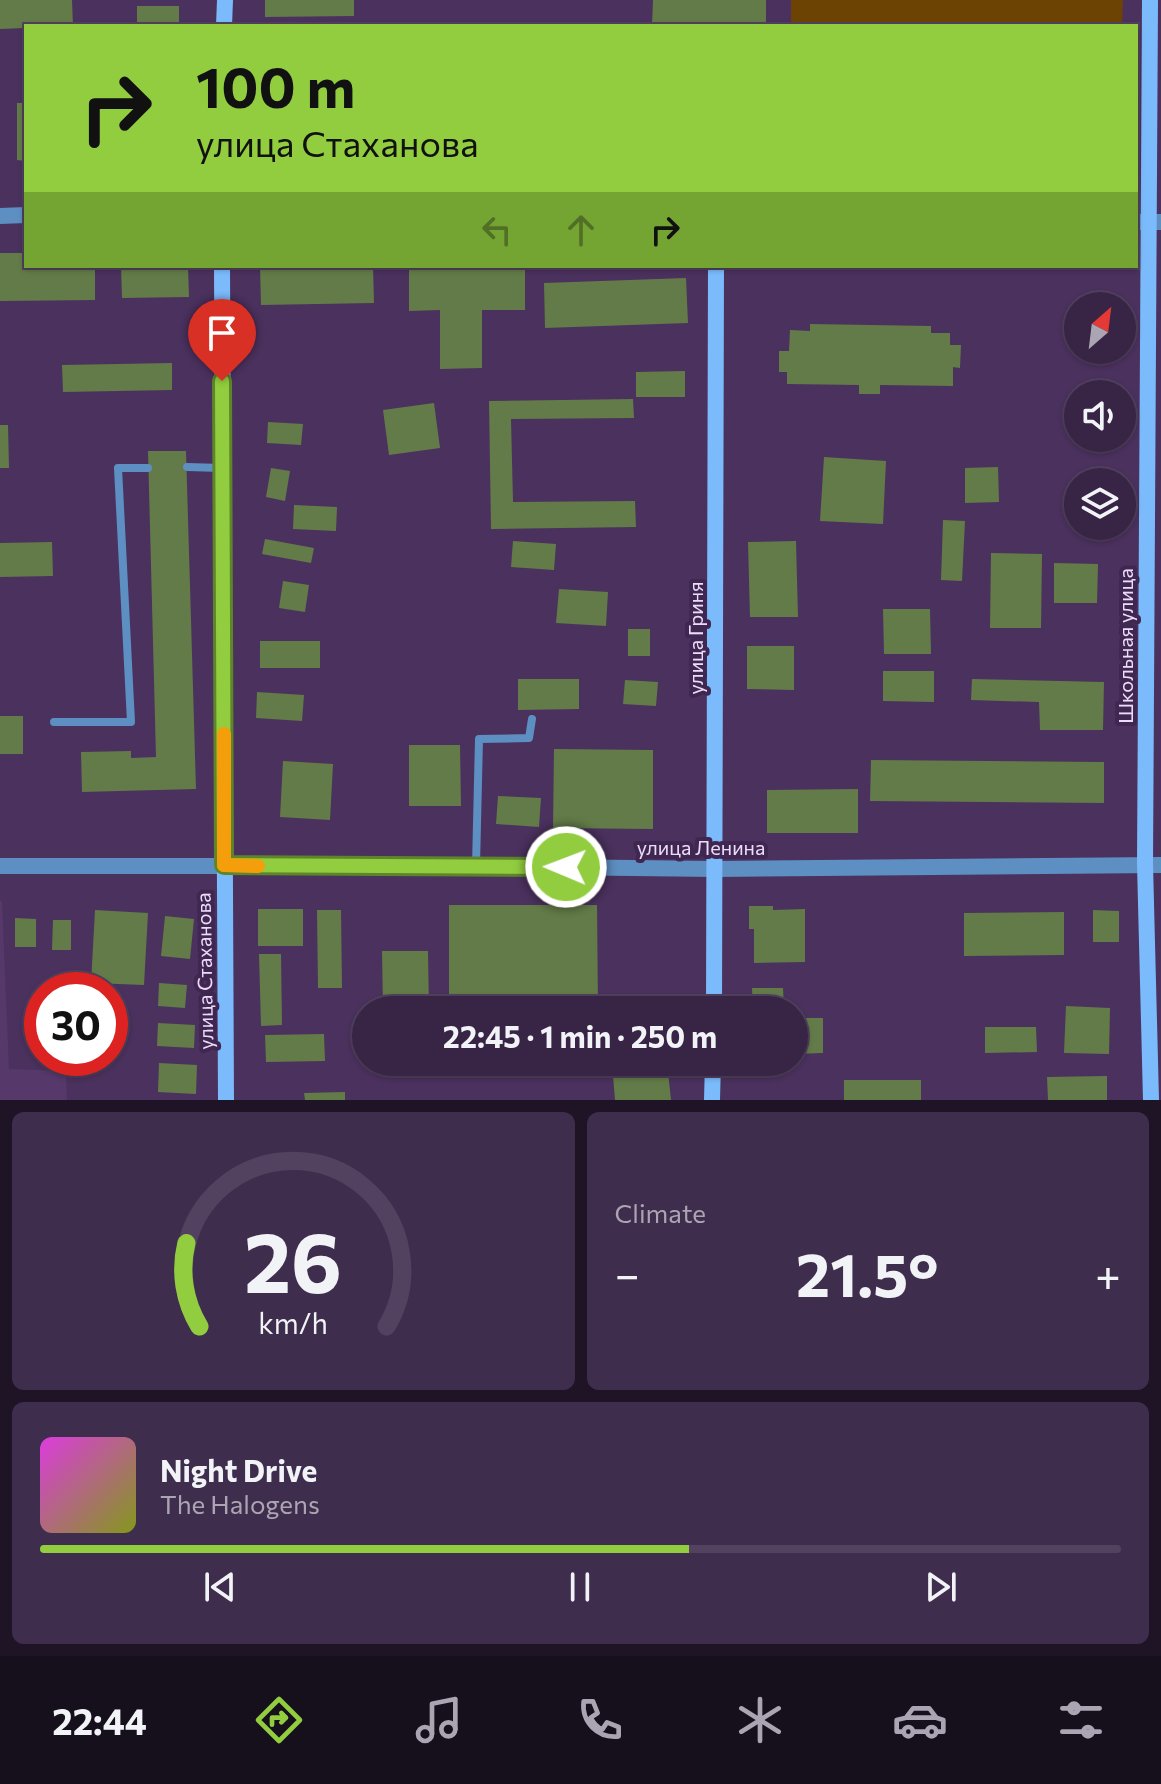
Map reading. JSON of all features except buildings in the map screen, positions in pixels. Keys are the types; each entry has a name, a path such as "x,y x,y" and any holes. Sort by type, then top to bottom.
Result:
{"street":[{"path":"224,24 225,0"},
{"name":"Школьная улица","path":"1150,0 1151,1100"},
{"path":"0,216 24,215"},
{"name":"улица Стаханова","path":"222,268 226,1100"},
{"name":"улица Гриня","path":"714,996 716,268"},
{"name":"улица Ленина","path":"0,866 716,869 1153,865"},
{"path":"712,1100 713,1076"}],"lane":[{"path":"187,467 222,468"},
{"path":"54,722 131,722 118,468 148,468"},
{"path":"476,866 479,739 529,738 532,719"}],"shaded area":[{"path":"791,0 1123,0 1122,24 791,24"},
{"path":"2,901 9,1069 24,1070 24,1076 66,1076 67,1100 0,1100"}],"slow traffic":[{"path":"224,734 224,865 258,866"}],"route":[{"path":"222,381 224,865 566,867"}]}
